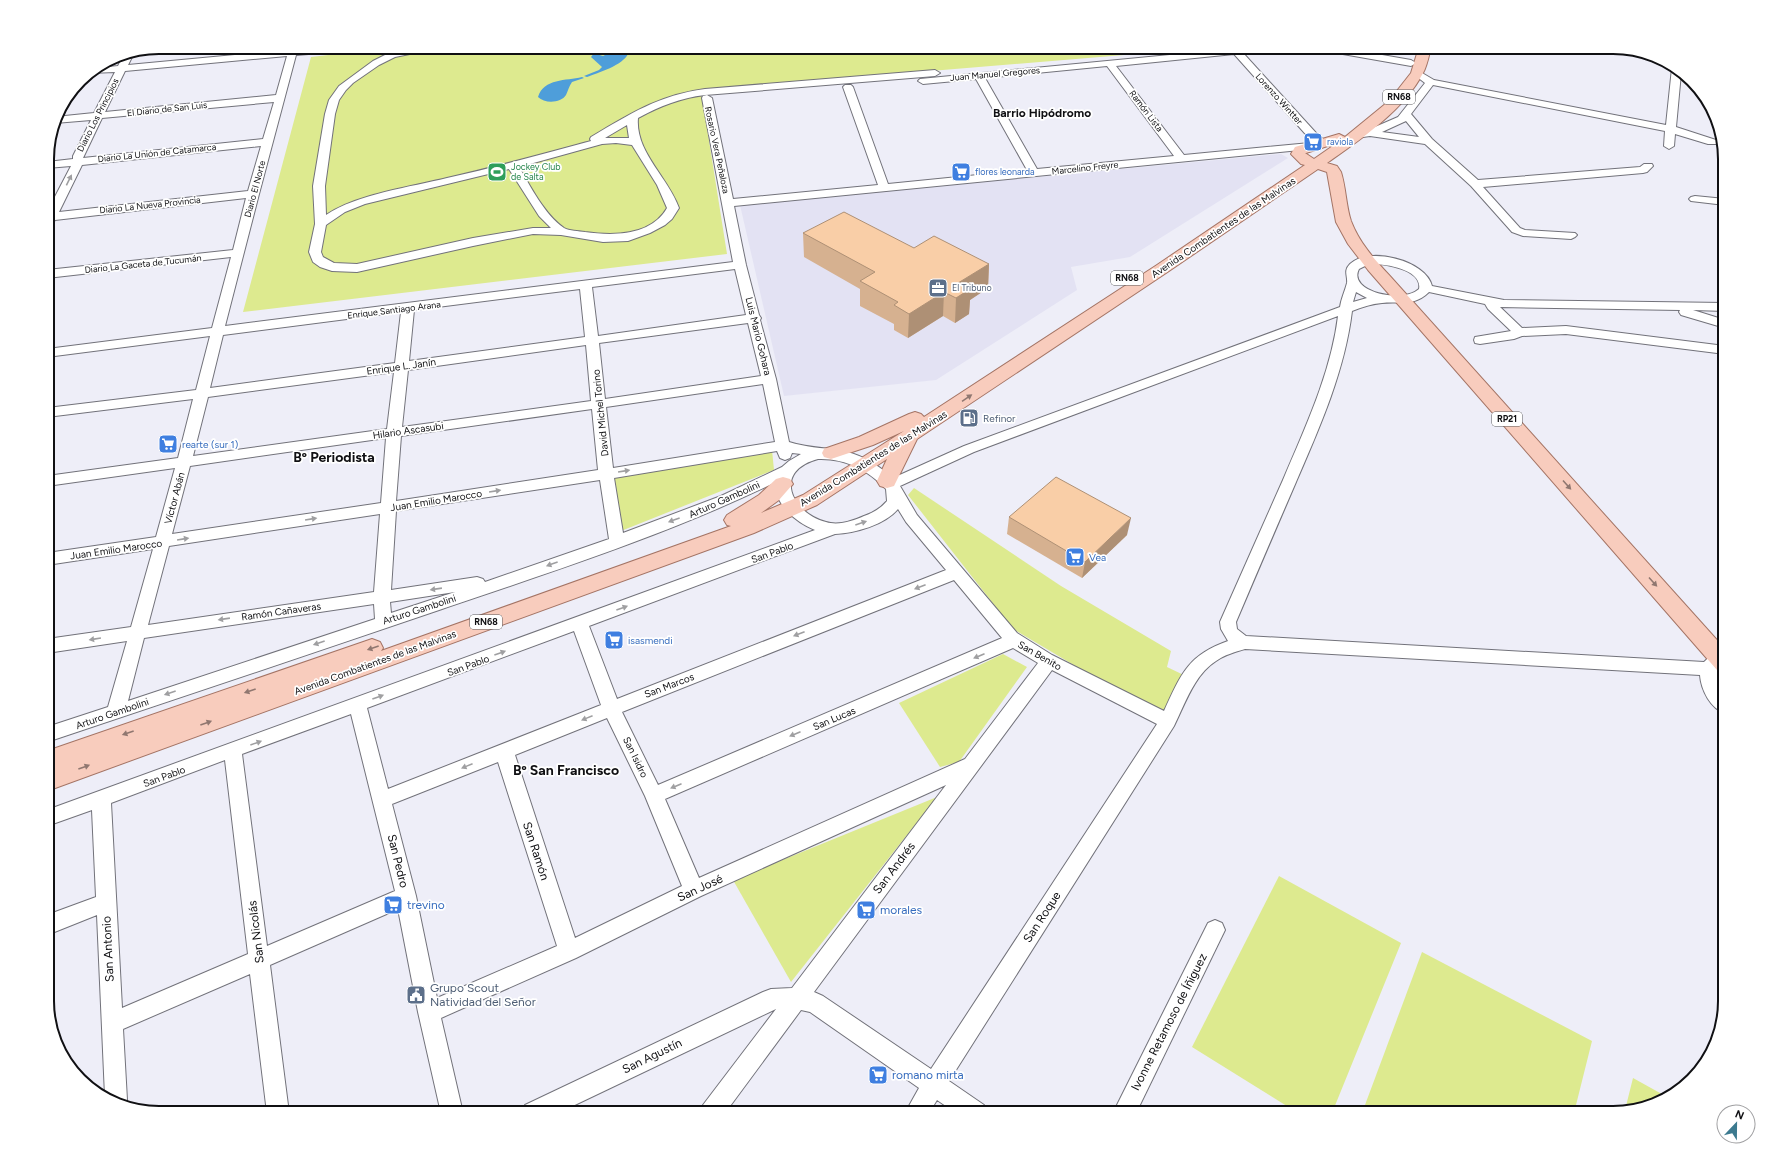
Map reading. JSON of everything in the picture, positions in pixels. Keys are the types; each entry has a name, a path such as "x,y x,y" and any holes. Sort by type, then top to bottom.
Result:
{"main road":[{"name":"Avenida Combatientes de las Malvinas","path":"1414,68 1415,54"},
{"name":"Avenida Combatientes de las Malvinas","path":"54,778 741,524 791,496 843,458 913,426 1311,154 1346,143 1372,112 1390,95 1414,68 1421,54"},
{"path":"1311,154 1346,143"},
{"name":"RP21","path":"1346,143 1343,173 1353,222 1372,260"},
{"name":"RP21","path":"1311,154 1334,172 1337,195 1344,223 1359,248 1413,296 1718,654"},
{"path":"843,458 866,441 913,426"},
{"path":"890,485 899,454 913,426"},
{"name":"Avenida Combatientes de las Malvinas","path":"54,759 637,556 741,524"}],"street":[{"path":"104,70 255,54"},
{"name":"Diario El Norte","path":"217,331 292,54"},
{"path":"361,202 329,198 319,186 330,114 334,100 342,88 366,69 392,55 397,54"},
{"name":"Juan Manuel Gregores","path":"680,95 706,98 848,88 1215,54"},
{"name":"Lorenzo Wintter","path":"1238,54 1313,136 1311,154"},
{"path":"1351,54 1414,68 1431,82 1671,129 1712,142"},
{"name":"Diario Los Principios","path":"54,201 126,60"},
{"name":"Ramón Lista","path":"1110,64 1181,158"},
{"path":"577,147 606,134 667,99 680,95 935,73"},
{"path":"979,76 1034,173"},
{"path":"1669,146 1679,78"},
{"path":"1346,143 1402,120 1431,82"},
{"path":"848,88 884,187"},
{"name":"El Diario de San Luis","path":"62,119 280,98"},
{"name":"Rosario Vera Peñaloza","path":"706,98 728,203"},
{"path":"1406,115 1428,141 1475,184 1516,230 1523,233 1571,235"},
{"path":"329,198 321,224 315,252 317,259 332,267 346,268 370,265 518,233 539,231 561,232 603,238 628,236 646,231 668,217 673,208 670,196 635,142 632,122 634,117"},
{"path":"1370,133 1428,141"},
{"path":"321,224 341,210 361,202 512,165 577,147 610,140 635,142"},
{"name":"Diario La Unión de Catamarca","path":"54,164 74,160 268,142"},
{"name":"Marcelino Freyre","path":"1275,150 1311,154"},
{"name":"Marcelino Freyre","path":"728,203 1275,150 1311,154"},
{"path":"512,165 542,214 561,232"},
{"path":"1475,184 1642,170 1648,166"},
{"name":"Diario La Nueva Provincia","path":"54,211 253,194"},
{"path":"1695,199 1718,201"},
{"name":"Luis Mario Gohara","path":"728,203 740,266 755,318 784,445 791,496"},
{"path":"518,233 537,223 542,214"},
{"name":"Diario La Gaceta de Tucumán","path":"54,273 239,253"},
{"path":"1382,299 1365,292 1353,282 1351,271 1354,266 1372,260 1388,261 1411,268 1420,275 1424,281 1413,296"},
{"name":"Enrique Santiago Arana","path":"54,352 740,266"},
{"path":"1353,282 1337,355 1318,411 1302,452 1228,622 1228,630 1233,636 1244,642 1718,658"},
{"name":"David Michel Torino","path":"586,286 606,474 617,541"},
{"path":"890,485 986,442 1364,302 1413,296 1504,304 1718,308"},
{"path":"1491,303 1492,306 1519,332"},
{"path":"1673,307 1718,322"},
{"path":"383,622 382,596 388,507 394,432 408,308"},
{"name":"Enrique L. Janín","path":"54,412 202,394 755,318"},
{"path":"1480,340 1514,335 1519,332 1566,330 1718,349"},
{"name":"Víctor Abán","path":"116,711 184,463 217,331"},
{"name":"Hilario Ascasubi","path":"54,480 184,463 769,379"},
{"name":"Juan Emilio Marocco","path":"54,558 606,474 784,445 796,449 843,458"},
{"path":"843,458 890,485 895,502 886,512"},
{"name":"Arturo Gambolini","path":"54,733 516,578 726,500 791,496 804,459 843,458"},
{"name":"San Benito","path":"890,485 909,516 1015,640 1049,661 1168,720"},
{"path":"791,496 821,527 834,529"},
{"path":"886,512 909,516"},
{"name":"San Pablo","path":"54,815 580,624 834,529 854,525 886,512"},
{"name":"San Marcos","path":"382,800 957,572"},
{"name":"Ramón Cañaveras","path":"54,645 382,596 516,578"},
{"name":"San Isidro","path":"580,624 611,708 654,795 694,890"},
{"name":"San Lucas","path":"654,795 1015,640"},
{"name":"San Roque","path":"920,1106 1168,720 1190,678 1204,660 1212,655 1244,642"},
{"name":"San Andrés","path":"716,1106 1049,661"},
{"path":"1718,663 1708,679 1713,692 1718,698"},
{"name":"San Pedro","path":"358,705 406,896 429,1012 450,1106"},
{"name":"San Nicolás","path":"234,751 277,1106"},
{"name":"San Ramón","path":"504,751 569,951"},
{"name":"San José","path":"429,1012 569,951 694,890 970,765"},
{"name":"San Antonio","path":"101,798 116,1096"},
{"path":"112,1023 406,896"},
{"path":"54,922 106,902"},
{"name":"Ivonne Retamoso de Íñiguez","path":"1127,1106 1215,930"},
{"path":"797,998 815,1004 935,1083 966,1106"},
{"name":"San Agustín","path":"548,1106 771,999 797,998"}],"shaded area":[{"path":"1281,154 1288,158 1130,257 1071,267 1077,290 936,380 784,396 740,205"}],"green space":[{"name":"Jockey Club de Salta","path":"337,54 1136,54 701,90 727,254 243,312 311,57"},
{"path":"772,450 774,470 621,531 606,474"},
{"path":"914,488 1061,586 1171,651 1167,667 1190,678 1168,721 1013,629 908,495"},
{"path":"1003,654 1027,667 959,762 940,767 899,703"},
{"path":"937,797 791,982 733,880"},
{"path":"1279,876 1401,943 1335,1106 1287,1106 1192,1047"},
{"path":"1422,952 1592,1041 1576,1106 1365,1106"},
{"path":"1633,1078 1661,1094 1653,1098 1626,1105"}],"water":[{"path":"593,54 603,56 607,54 628,54 621,62 610,68 587,77 584,76 599,70 602,67 591,57"},
{"path":"582,77 584,78 572,82 564,98 560,100 549,102 538,97 545,86 550,83"}],"building":[{"path":"844,212 914,248 934,236 989,264 958,283 970,289 956,298 944,292 909,314 894,305 898,302 860,281 875,272 803,233"},
{"name":"Vea","path":"1056,477 1131,518 1085,562 1009,517"}],"place":[{"name":"raviola","path":"1313,142"},
{"name":"Jockey Club de Salta","path":"497,172"},
{"name":"flores leonarda","path":"961,172"},
{"name":"El Tribuno","path":"938,288"},
{"name":"Refinor","path":"969,418"},
{"name":"rearte (sur 1)","path":"168,444"},
{"name":"Vea","path":"1075,557"},
{"name":"isasmendi","path":"614,640"},
{"name":"trevino","path":"393,905"},
{"name":"morales","path":"866,910"},
{"name":"Grupo Scout Natividad del Señor","path":"416,995"},
{"name":"romano mirta","path":"878,1075"}],"district":[{"name":"Barrio Hipódromo","path":"1042,113"},
{"name":"Bº Periodista","path":"334,457"},
{"name":"Bº San Francisco","path":"566,770"}]}
